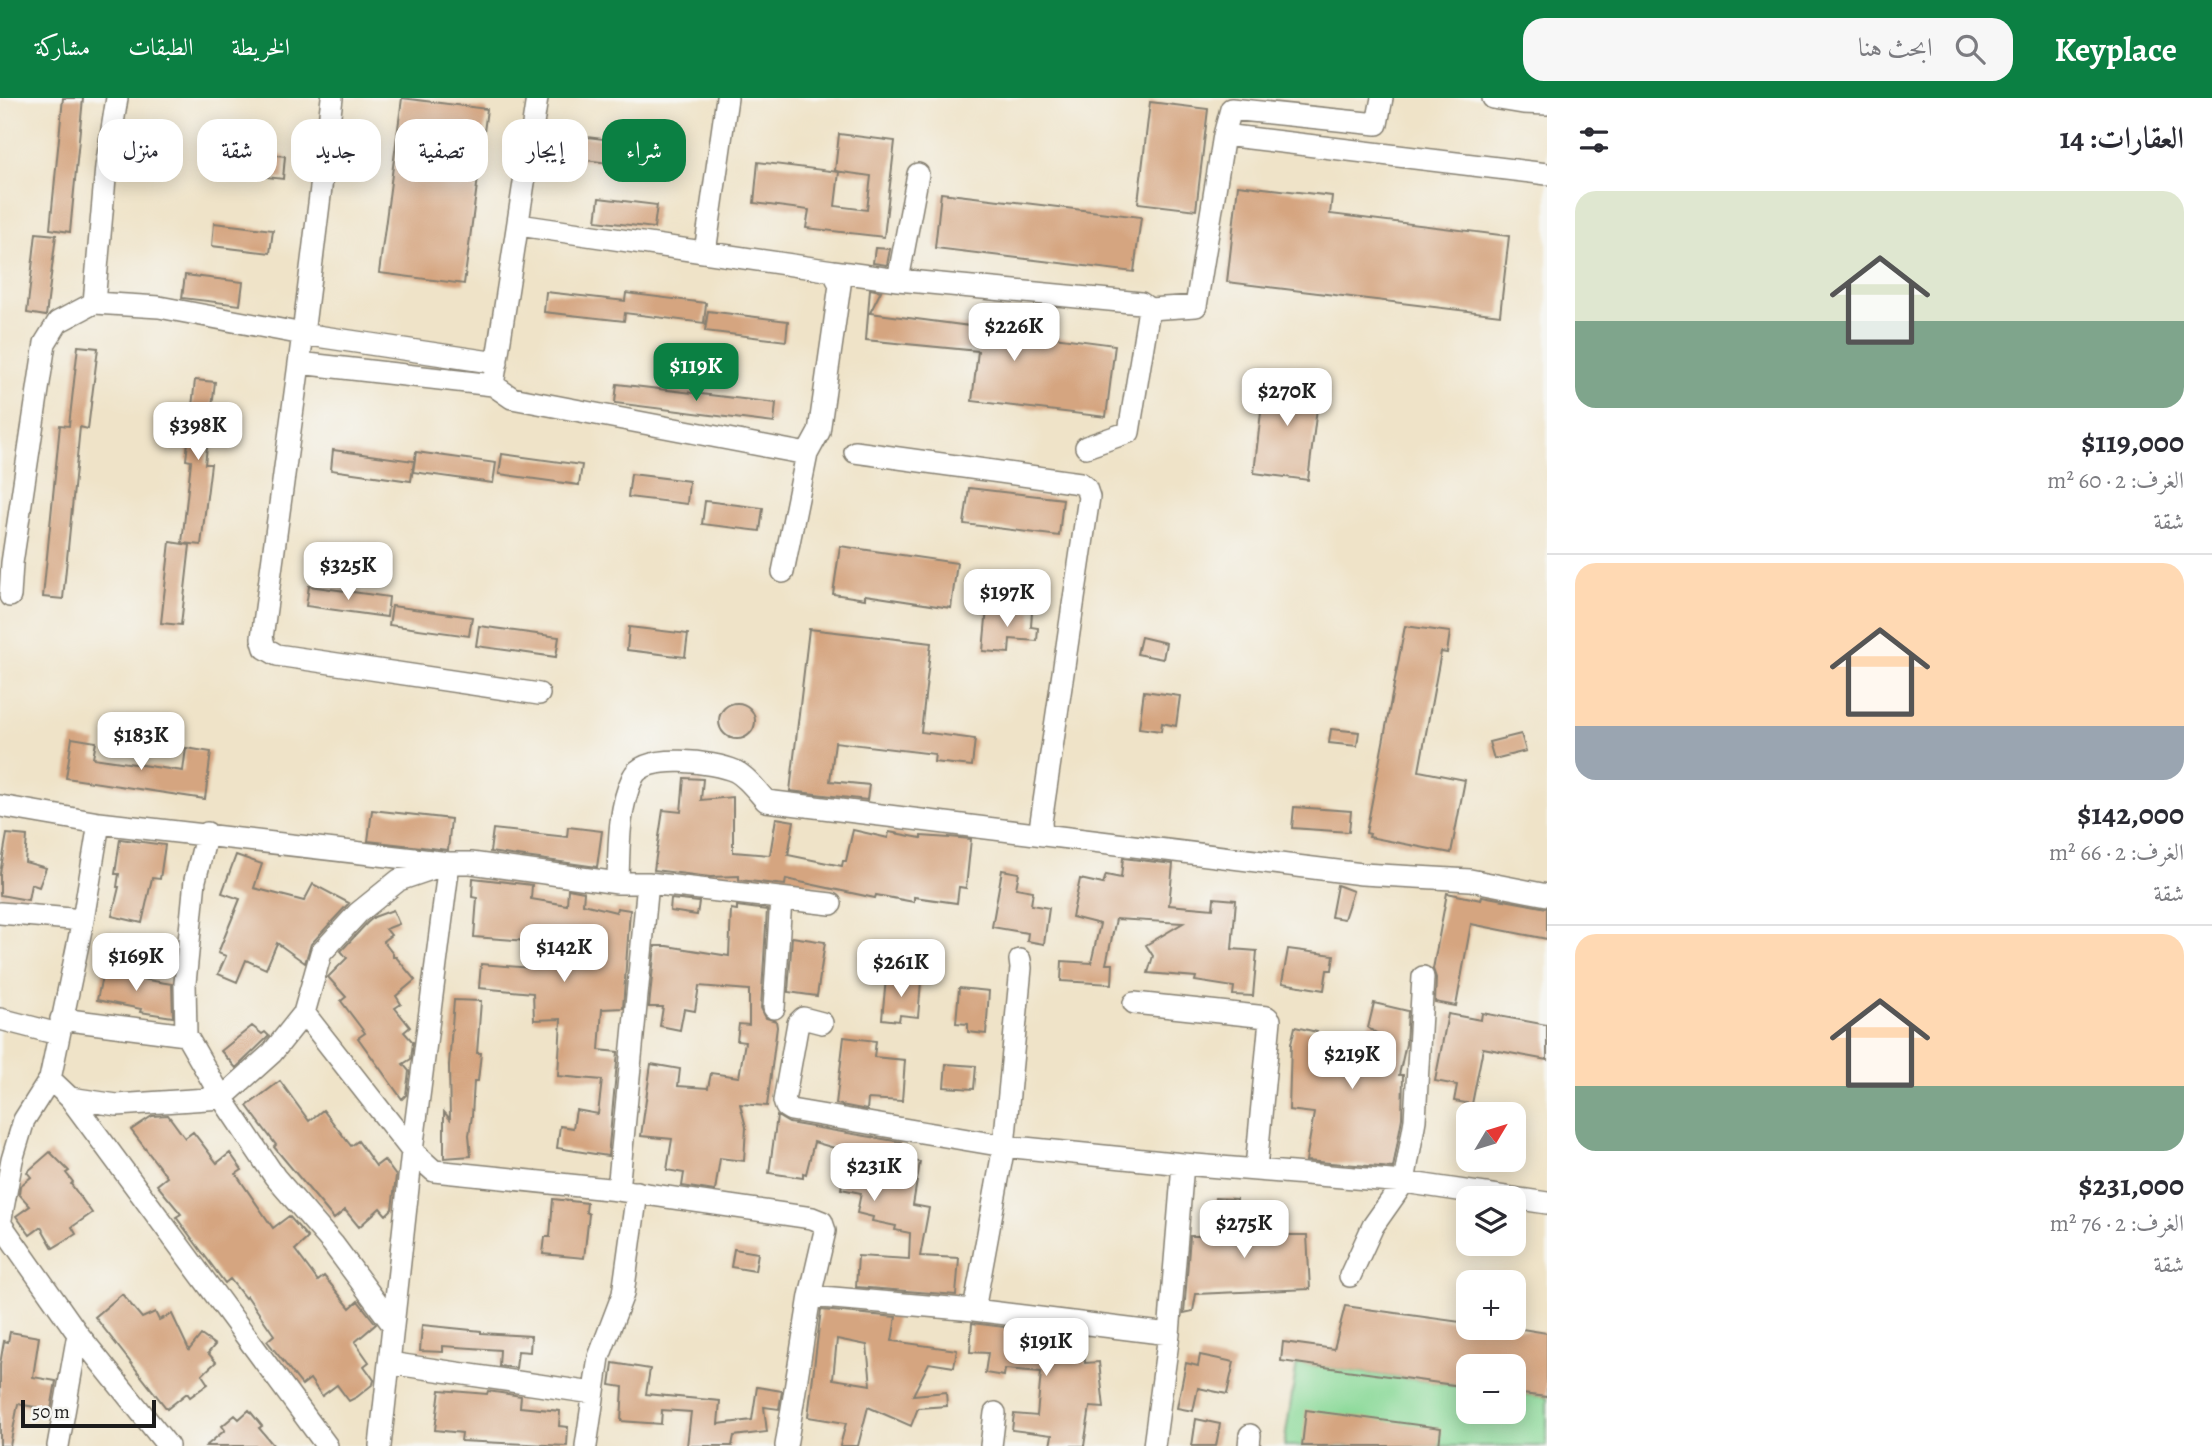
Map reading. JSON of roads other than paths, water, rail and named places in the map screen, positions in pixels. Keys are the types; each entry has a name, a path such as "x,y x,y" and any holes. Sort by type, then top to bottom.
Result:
{"street":[{"path":"94,303 106,167 117,98"},
{"path":"332,98 262,638 265,648 277,654 539,694"},
{"path":"493,385 537,98"},
{"path":"705,252 727,98"},
{"path":"519,225 898,280 1141,303 1149,309 1196,306 1224,135 1231,109 1377,124 1382,98"},
{"path":"1493,98 1547,104"},
{"path":"1224,135 1547,174"},
{"path":"898,280 918,174"},
{"path":"783,572 807,454 819,432 840,285 833,271"},
{"path":"10,596 12,563 45,343 58,322 94,303 159,307 303,334 497,363"},
{"path":"1086,447 1129,432 1149,309"},
{"path":"299,363 493,385 512,398 807,454"},
{"path":"855,452 1080,483 1086,488 1089,497 1041,835"},
{"path":"618,883 620,823 634,774 649,763 660,761 696,762 736,771 766,801 1362,874 1470,880 1547,895"},
{"path":"0,806 99,822 449,863 471,863 618,883 648,883 831,904"},
{"path":"99,822 83,920 50,1079 24,1120 12,1160 0,1223 78,1334 168,1446"},
{"path":"207,833 195,880 185,983 186,1035 222,1098 275,1177 333,1244 393,1325"},
{"path":"70,1098 117,1105 222,1098 272,1053 304,1013 321,953 358,913 399,880 449,863"},
{"path":"380,1446 412,1151 449,863"},
{"path":"586,1446 599,1357 623,1294 648,883"},
{"path":"774,1008 780,900"},
{"path":"0,913 83,920"},
{"path":"974,1310 1004,1146 1020,960"},
{"path":"1350,1276 1373,1226 1404,1182 1415,1120 1423,977"},
{"path":"1134,1003 1267,1017 1270,1020 1256,1168"},
{"path":"304,1013 412,1151 433,1171 628,1191 812,1218 822,1222 825,1231 810,1296 786,1446"},
{"path":"822,1023 803,1018 798,1023 784,1101 786,1107 791,1110 1004,1146 1404,1182 1546,1202"},
{"path":"0,1019 59,1027 186,1035"},
{"path":"50,1079 70,1098 327,1446"},
{"path":"1154,1446 1169,1334 1183,1164"},
{"path":"810,1296 974,1310 1169,1334"},
{"path":"58,1446 78,1334"},
{"path":"389,1363 593,1393"},
{"path":"990,1446 995,1413"}]}
